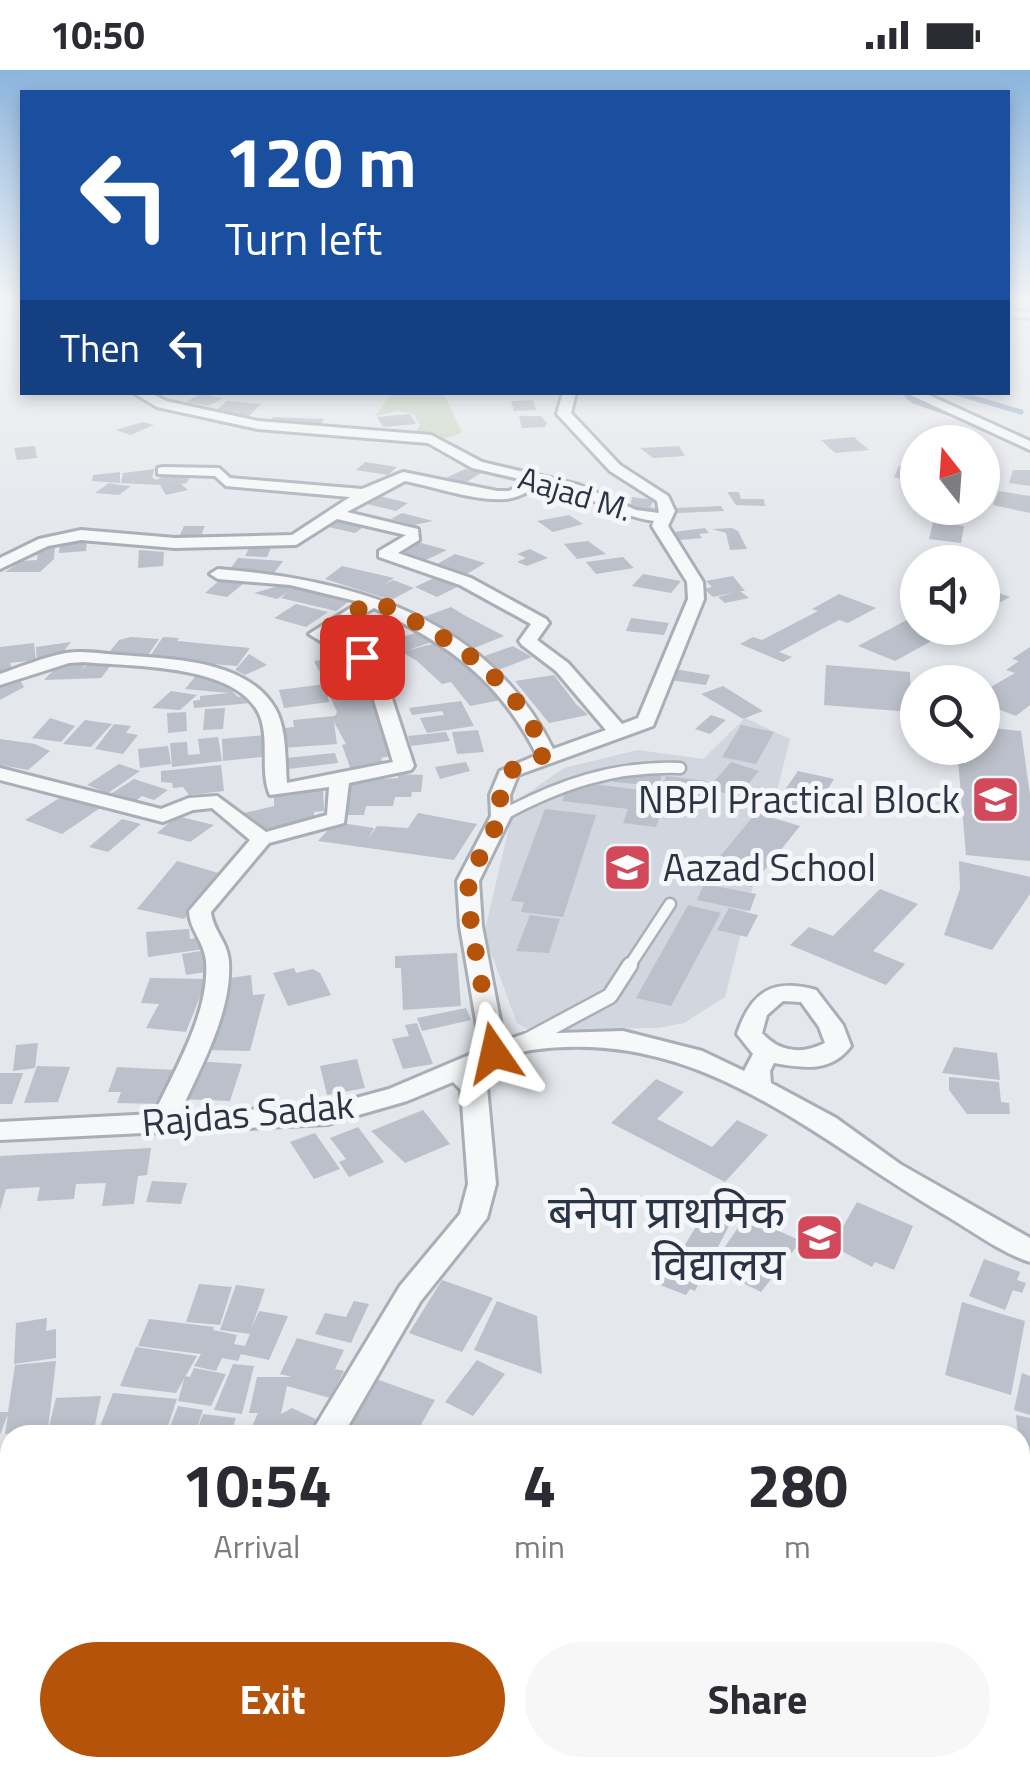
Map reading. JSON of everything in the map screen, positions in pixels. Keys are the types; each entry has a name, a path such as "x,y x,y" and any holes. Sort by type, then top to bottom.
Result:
{"street":[{"name":"Aajad M.","path":"146,395 180,408 276,428 431,439 477,464 543,480 632,514 662,518 660,526 695,582 696,598 646,722 577,749 546,754 510,771 500,795 501,816 468,880 471,926 494,1053"},
{"path":"569,395 564,414 615,468 663,499 668,511 660,526"},
{"path":"917,395 1030,446"},
{"path":"163,470 220,472 226,482 364,494"},
{"path":"0,564 44,542 81,535 175,542 296,540 364,494 403,476 497,495 511,495 543,480"},
{"path":"334,514 413,532 414,537 385,554 454,575 507,600 540,623 528,642 562,666 618,732"},
{"path":"218,574 290,580 374,600 502,680 529,715 546,754"},
{"path":"0,680 67,658 84,657 218,673 240,680 265,707 277,791 339,782 404,766 372,666 318,634 374,600"},
{"path":"0,774 163,816 189,804 218,802 262,838"},
{"path":"162,1125 200,1034 219,972 220,949 211,932 201,926 200,911 262,838 337,818 339,782"},
{"name":"Rajdas Sadak","path":"0,1131 327,1115 398,1096 524,1042 623,1039 693,1057 759,1088 827,1124 890,1171 1030,1251"},
{"path":"759,1088 757,1072 766,1053"},
{"path":"332,1425 410,1294 473,1218 482,1184 474,1087 456,1070"}],"lane":[{"path":"501,816 559,783 581,777 624,766 680,768"},
{"path":"524,1042 610,996 642,954 670,904"}],"shaded area":[{"name":"Aazad School","path":"745,718 790,739 725,997 684,1023 658,1028 576,1029 538,1035 517,1023 484,934 515,802 564,768 638,750 703,759"}],"green space":[{"path":"447,395 462,433 447,438 415,434 420,425 413,414 399,411 375,416 389,396"}],"building":[{"path":"198,395 223,398 209,406 186,402"},
{"path":"533,400 536,410 514,411 511,401"},
{"path":"227,401 261,404 249,416 214,412"},
{"path":"410,414 416,424 383,427 377,417"},
{"path":"519,416 541,416 547,423 545,427 522,428"},
{"path":"273,417 324,419 320,427 275,425 277,422 270,421"},
{"path":"143,422 154,425 131,435 115,430"},
{"path":"854,437 869,450 835,453 821,440"},
{"path":"35,446 37,458 17,460 14,448"},
{"path":"679,446 685,456 653,458 640,448"},
{"path":"365,462 397,467 388,475 356,470"},
{"path":"155,469 152,477 156,480 165,475 191,474 187,483 181,484 188,490 166,495 160,485 121,483 123,473"},
{"path":"465,469 481,473 465,483 446,478"},
{"path":"1013,470 1030,470 1030,486 1009,483"},
{"path":"120,472 120,483 92,481 93,475"},
{"path":"109,483 131,486 119,495 95,493"},
{"path":"1000,491 1030,496 1030,513 1000,507"},
{"path":"727,492 739,492 741,499 764,499 765,506 736,505"},
{"path":"375,495 408,503 396,511 363,503"},
{"path":"632,497 654,500 650,507 656,508 654,512 630,509"},
{"path":"721,506 724,511 677,513 676,508"},
{"path":"402,513 433,521 414,525 391,519"},
{"path":"569,515 583,524 553,532 537,521"},
{"path":"337,518 368,524 355,533 324,526"},
{"path":"932,525 964,526 961,543 929,539"},
{"path":"184,526 205,526 201,536 178,539"},
{"path":"705,528 709,533 699,534 702,538 679,540 673,532"},
{"path":"712,529 738,531 747,549 730,550 726,533"},
{"path":"87,539 86,551 59,553 60,543"},
{"path":"414,541 447,550 424,561 395,552"},
{"path":"588,541 606,554 577,559 564,544"},
{"path":"252,542 273,543 267,557 245,556"},
{"path":"55,544 54,559 40,572 5,572 21,561 37,560 38,545"},
{"path":"530,549 548,558 527,566 517,562 526,558 517,554"},
{"path":"139,550 164,552 163,566 138,568"},
{"path":"455,554 485,563 467,574 437,564"},
{"path":"623,557 634,568 596,574 586,562"},
{"path":"238,558 283,561 271,577 250,575 253,570 228,572"},
{"path":"342,566 394,578 382,586 393,580 414,588 391,600 325,579"},
{"path":"643,574 681,581 671,593 632,586"},
{"path":"438,576 461,585 437,597 415,587"},
{"path":"733,576 745,591 740,591 749,598 725,603 718,597 735,592 713,597 704,589 712,587 706,581"},
{"path":"220,580 243,584 227,597 205,593"},
{"path":"282,585 295,589 301,585 355,597 336,611 281,598 288,592 277,599 254,593"},
{"path":"839,594 876,608 848,623 839,620 779,652 792,657 783,662 740,644 753,637 762,640 818,611 812,609"},
{"path":"296,604 328,612 306,627 274,618"},
{"path":"451,607 504,636 472,649 418,619"},
{"path":"631,618 669,623 664,635 626,631"},
{"path":"900,624 900,645 924,645 895,661 858,646"},
{"path":"419,632 432,642 405,651 436,643 483,675 506,699 470,706 451,682 442,684 417,661 385,642"},
{"path":"163,637 250,648 237,666 148,659"},
{"path":"159,639 146,658 107,655 119,640"},
{"path":"71,642 63,652 37,662 36,647"},
{"path":"34,643 36,660 10,663 13,674 0,676 0,647"},
{"path":"513,646 532,657 498,670 479,658"},
{"path":"1030,647 1030,705 1016,716 1000,710 1000,682 1015,673 1006,670 1019,661 1012,659"},
{"path":"249,654 267,665 245,675 235,670"},
{"path":"349,656 358,678 367,676 386,733 381,734 391,756 381,758 384,766 351,770 342,745 346,744 334,722 337,744 283,748 285,728 294,727 293,720 335,716 337,712 328,692 335,691 328,674 319,671 314,661"},
{"path":"62,661 87,662 81,671 89,662 112,664 101,678 44,680"},
{"path":"826,665 900,671 900,711 824,705"},
{"path":"674,669 710,675 706,685 669,680"},
{"path":"199,672 217,675 238,697 250,695 251,703 194,708 193,701 200,700 200,696 229,693 185,689"},
{"path":"554,675 588,715 549,723 515,681"},
{"path":"20,680 24,687 0,700 0,684"},
{"path":"325,684 329,702 284,708 279,690"},
{"path":"723,686 763,711 743,719 701,694"},
{"path":"171,691 197,695 180,710 152,708"},
{"path":"461,701 474,726 427,733 420,718 444,715 442,711 412,715 409,708"},
{"path":"225,708 223,729 203,730 205,709"},
{"path":"186,712 187,731 168,733 167,713"},
{"path":"711,715 726,720 710,734 695,729"},
{"path":"50,718 75,726 61,742 32,738"},
{"path":"85,720 112,724 91,747 63,744"},
{"path":"114,724 131,726 126,733 138,735 123,754 95,749"},
{"path":"741,725 774,732 756,764 722,757"},
{"path":"1000,729 1021,731 1030,795 1030,861 966,855 958,765 1000,765"},
{"path":"478,730 484,752 457,754 452,732"},
{"path":"446,732 450,741 411,746 408,736"},
{"path":"265,735 271,756 223,761 222,739"},
{"path":"218,737 222,761 172,767 170,743 187,742 188,755 200,754 198,739"},
{"path":"0,739 35,744 50,751 28,770 0,765"},
{"path":"168,746 171,764 140,768 138,749"},
{"path":"335,753 338,763 288,769 286,758"},
{"path":"466,762 470,771 440,779 435,767"},
{"path":"731,762 759,771 737,797 708,788"},
{"path":"119,764 140,771 108,793 87,785"},
{"path":"221,765 224,791 189,795 183,787 173,788 172,783 161,782 161,771"},
{"path":"616,770 662,774 659,786 613,782"},
{"path":"798,771 834,779 814,811 777,801"},
{"path":"398,774 423,775 421,792 412,792 411,797 395,797 393,806 366,806 364,815 343,815 350,781 398,778"},
{"path":"666,776 707,781 702,796 661,790"},
{"path":"134,779 168,790 154,800 142,796 133,803 109,795"},
{"path":"569,781 688,796 682,816 661,813 656,827 623,823 628,809 562,801"},
{"path":"872,786 896,788 897,802 873,801"},
{"path":"323,789 324,811 314,812 314,824 258,829 240,814 274,806 274,793"},
{"path":"64,795 100,808 62,834 25,820"},
{"path":"545,809 596,815 563,917 521,912 524,902 511,901"},
{"path":"418,813 477,824 454,860 318,841 335,822 374,828 368,839 377,826 408,828"},
{"path":"756,813 800,826 751,887 706,873"},
{"path":"177,816 214,825 190,842 157,833"},
{"path":"122,819 141,824 108,852 89,847"},
{"path":"177,861 222,874 184,919 137,909"},
{"path":"959,861 1030,877 1030,894 992,950 944,935 960,889"},
{"path":"704,884 756,894 750,911 697,900"},
{"path":"880,889 918,904 873,951 905,964 886,985 790,945 809,927 833,936"},
{"path":"688,905 721,913 671,1006 636,998"},
{"path":"729,908 758,915 747,937 717,930"},
{"path":"530,915 560,919 549,953 516,951"},
{"path":"189,929 190,939 204,937 205,949 148,957 146,932"},
{"path":"207,950 212,971 186,975 182,954"},
{"path":"457,953 461,1006 403,1010 401,968 395,968 395,956"},
{"path":"294,968 296,973 313,969 320,973 331,995 288,1006 273,973"},
{"path":"251,975 253,995 265,994 250,1051 204,1050 223,979"},
{"path":"150,978 207,979 186,1032 146,1028 159,1004 141,1003"},
{"path":"466,1008 471,1020 422,1031 417,1018"},
{"path":"417,1023 433,1064 403,1069 392,1039 409,1036 405,1025"},
{"path":"38,1043 35,1068 13,1071 16,1045"},
{"path":"954,1047 997,1053 1000,1080 942,1073"},
{"path":"357,1059 365,1088 327,1095 320,1066"},
{"path":"193,1061 242,1064 230,1101 180,1099"},
{"path":"37,1066 70,1067 58,1102 24,1103"},
{"path":"117,1067 175,1070 163,1104 117,1103 121,1092 108,1092"},
{"path":"0,1073 23,1073 12,1104 0,1104"},
{"path":"949,1077 999,1082 1001,1102 1009,1103 1010,1114 967,1114 949,1090"},
{"path":"656,1079 684,1092 657,1119 712,1147 737,1120 768,1135 725,1182 611,1123"},
{"path":"423,1110 450,1144 405,1163 371,1131"},
{"path":"358,1127 384,1162 349,1177 339,1162 346,1159 330,1138"},
{"path":"315,1133 340,1169 314,1179 290,1142"},
{"path":"151,1148 147,1175 138,1176 134,1204 102,1206 106,1183 76,1184 74,1199 37,1201 40,1187 6,1189 0,1210 0,1156"},
{"path":"152,1181 187,1183 181,1204 146,1202"},
{"path":"857,1202 913,1226 894,1270 875,1262 872,1267 832,1246"},
{"path":"704,1214 730,1224 695,1291 690,1289 686,1295 660,1285"},
{"path":"746,1216 801,1241 761,1292 711,1267"},
{"path":"984,1259 1020,1272 1017,1280 1026,1283 1022,1293 1013,1290 1005,1310 969,1296"},
{"path":"442,1280 493,1298 462,1352 409,1333"},
{"path":"199,1284 232,1287 220,1325 186,1322"},
{"path":"236,1285 265,1289 251,1329 259,1311 288,1316 269,1360 241,1354 238,1361 222,1358 216,1371 194,1366 201,1354 138,1346 149,1319 214,1327 213,1330 237,1335 234,1344 245,1346 250,1334 220,1330"},
{"path":"354,1301 369,1304 351,1343 315,1334 325,1313 346,1317"},
{"path":"497,1301 537,1316 542,1374 474,1350"},
{"path":"962,1302 1025,1321 1011,1395 945,1375"},
{"path":"47,1318 46,1331 56,1329 56,1358 14,1364 16,1323"},
{"path":"297,1338 344,1350 335,1369 344,1371 330,1398 287,1386 281,1414 292,1408 320,1421 317,1425 253,1425 258,1413 249,1413 257,1377 292,1377 280,1374"},
{"path":"136,1347 197,1356 176,1393 120,1386"},
{"path":"477,1360 505,1374 473,1416 445,1402"},
{"path":"56,1361 48,1425 6,1425 8,1414 4,1425 0,1425 0,1412 8,1412 15,1365"},
{"path":"233,1364 254,1366 242,1414 214,1410"},
{"path":"194,1368 226,1374 211,1406 178,1401 185,1376 190,1377"},
{"path":"1022,1373 1030,1376 1030,1415 1014,1410"},
{"path":"373,1378 435,1400 421,1425 344,1425"},
{"path":"113,1393 177,1399 168,1425 101,1425"},
{"path":"101,1396 95,1425 49,1425 56,1398"},
{"path":"178,1406 203,1410 198,1425 171,1425"},
{"path":"203,1414 236,1418 234,1425 199,1425"},
{"path":"1016,1415 1030,1418 1030,1425 1017,1425"}],"waterway":[{"path":"906,395 959,417"},
{"path":"963,395 1021,412"}],"place":[{"name":"NBPI Practical Block","path":"995,800"},
{"name":"Aazad School","path":"628,868"},
{"name":"बनेपा प्राथमिक विद्यालय","path":"820,1238"}],"route":[{"path":"362,657 318,634 374,600 428,630 502,680 529,715 546,754 510,771 500,795 501,816 468,880 471,926 494,1053"}]}
